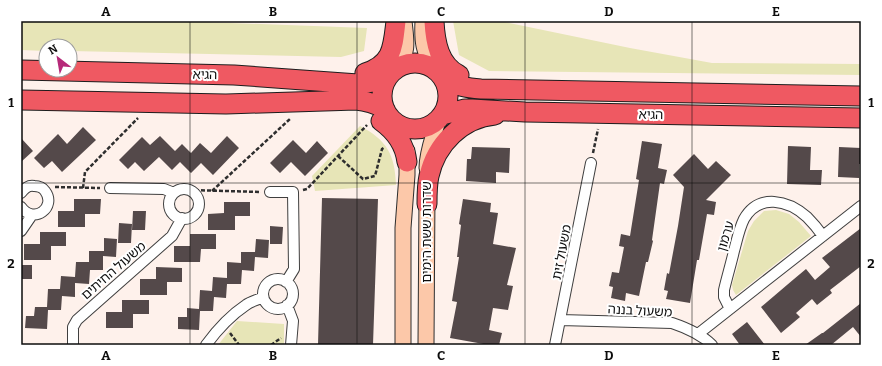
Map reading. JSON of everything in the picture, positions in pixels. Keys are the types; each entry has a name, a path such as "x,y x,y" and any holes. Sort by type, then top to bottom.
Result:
{"highway":[{"path":"429,24 438,50 446,64 455,73 465,78 478,81 527,89"},
{"path":"284,79 333,81 356,77 374,70 388,58 400,25"},
{"path":"21,100 226,104 353,111 407,128 420,129 432,124 440,118 445,110 448,97 446,85 439,74 429,66 417,63 410,63 393,72 383,88 382,94 382,101 388,122"},
{"name":"הגיא","path":"21,70 234,75 358,84 373,82 393,72"},
{"name":"הגיא","path":"439,74 454,84 466,88 861,96"},
{"path":"226,104 356,100 370,102 378,105 406,154 408,162"},
{"name":"הגיא","path":"440,118 465,109 525,112 861,118"},
{"path":"427,204 429,177 433,162 447,139 466,124 478,119 491,115 525,112"}],"street":[{"path":"429,24 423,42 424,48 429,62 439,74"},
{"path":"393,72 405,55 406,47 400,25"},
{"name":"שדרות ששת הימים","path":"426,345 427,162 428,152 440,118"},
{"name":"שדרות ששת הימים","path":"403,345 403,228 408,162"},
{"name":"משעול זית","path":"555,345 591,164"},
{"path":"21,207 26,213 32,215 43,211 48,202 46,193 42,188 31,186 22,190"},
{"path":"110,188 164,189 174,193"},
{"path":"178,190 189,190 195,194 197,198 198,207 195,213 191,216 182,218 172,214 169,200 178,190"},
{"path":"270,192 293,192 294,269 286,282"},
{"name":"ערמון","path":"730,309 724,297 724,290 739,232 744,219 751,210 760,204 769,202 779,202 788,205 807,217 823,236"},
{"path":"698,334 861,206"},
{"path":"21,231 32,215"},
{"name":"משעול החיתים","path":"73,345 73,326 77,320 172,236 182,218"},
{"path":"279,279 286,282 292,293 292,300 281,308 274,308 268,305 263,297 264,288 272,280 279,279"},
{"path":"206,345 232,316 247,304 263,297"},
{"path":"287,305 293,321 292,345"},
{"name":"משעול בננה","path":"560,320 672,323 698,334 712,345"}],"path":[{"path":"83,188 85,172 152,102"},
{"path":"212,191 302,108"},
{"path":"591,164 602,113"},
{"path":"338,156 363,179 375,176 388,122"},
{"path":"293,192 307,189 338,156 388,122"},
{"path":"37,186 110,188"},
{"path":"189,190 270,192"}],"shaded area":[{"path":"21,21 178,21 367,28 364,51 341,57 78,51 78,38 38,38 38,51 21,50"},
{"path":"453,21 500,21 630,48 712,63 861,64 861,75 489,71 459,55"},
{"path":"360,126 377,137 388,150 394,165 396,185 315,191 312,176"},
{"path":"776,210 789,214 799,222 811,236 736,295 732,285 748,231 754,221 764,211"},
{"path":"237,321 284,324 284,345 218,345"}],"building":[{"path":"83,127 96,140 62,172 52,161 44,168 34,158 58,134 67,144"},
{"path":"160,136 175,151 182,144 191,153 200,143 211,153 227,136 239,148 213,175 201,163 191,173 180,162 172,170 159,157 144,171 135,162 128,169 119,160 142,137 150,145"},
{"path":"21,138 33,151 21,162"},
{"path":"293,140 306,153 317,141 328,153 305,176 291,162 280,173 270,163"},
{"path":"642,141 662,144 658,168 667,170 664,184 660,183 653,241 648,262 646,262 639,296 626,293 625,301 611,298 613,287 609,286 612,272 619,273 624,247 619,246 621,234 630,236 639,180 636,179"},
{"path":"788,146 811,147 810,170 822,170 821,185 787,184"},
{"path":"472,147 510,148 509,173 496,172 496,183 466,181 467,159 471,159"},
{"path":"839,147 861,148 859,178 838,177"},
{"path":"694,154 708,169 716,161 731,175 706,200 716,202 714,215 707,214 690,303 666,299 668,291 664,290 667,273 669,274 684,187 673,175"},
{"path":"322,198 378,199 373,345 318,345"},
{"path":"74,199 101,199 100,214 85,214 85,227 58,227 58,211 74,211"},
{"path":"463,199 491,203 490,212 498,213 493,244 516,248 507,285 513,286 508,310 493,308 489,330 502,333 499,345 489,345 450,338 457,302 452,301 459,257 457,257 461,225 459,224"},
{"path":"224,202 250,202 250,216 235,216 235,230 208,230 208,214 224,213"},
{"path":"133,211 146,211 145,230 132,230"},
{"path":"119,223 132,224 131,243 118,243"},
{"path":"270,226 283,227 282,244 270,244"},
{"path":"861,228 861,266 830,290 832,293 817,305 812,299 796,313 800,317 781,333 761,307 806,269 815,280 830,267 822,258"},
{"path":"40,232 66,232 66,246 51,246 51,260 24,260 24,244 40,244"},
{"path":"190,234 216,234 216,249 201,249 200,262 174,262 174,246 190,246"},
{"path":"104,238 117,239 116,257 103,256 103,270 90,270 89,284 75,283 75,297 62,296 61,310 48,310 47,329 25,328 26,316 34,316 35,307 47,307 48,289 60,289 61,276 75,277 76,262 89,262 89,251 104,251"},
{"path":"256,239 269,240 268,258 255,257 254,271 242,270 241,284 227,284 226,298 214,297 213,311 200,311 199,330 178,329 178,317 187,317 187,308 199,309 200,290 212,291 213,277 227,278 227,262 241,263 241,252 255,252"},
{"path":"21,265 32,265 32,279 21,279"},
{"path":"156,267 182,268 182,282 167,282 167,295 140,295 140,279 156,279"},
{"path":"122,300 149,300 149,314 133,314 133,328 106,328 106,312 122,312"},
{"path":"861,303 861,337 853,327 831,345 805,345 823,333"},
{"path":"747,322 765,345 740,345 732,334"}]}
